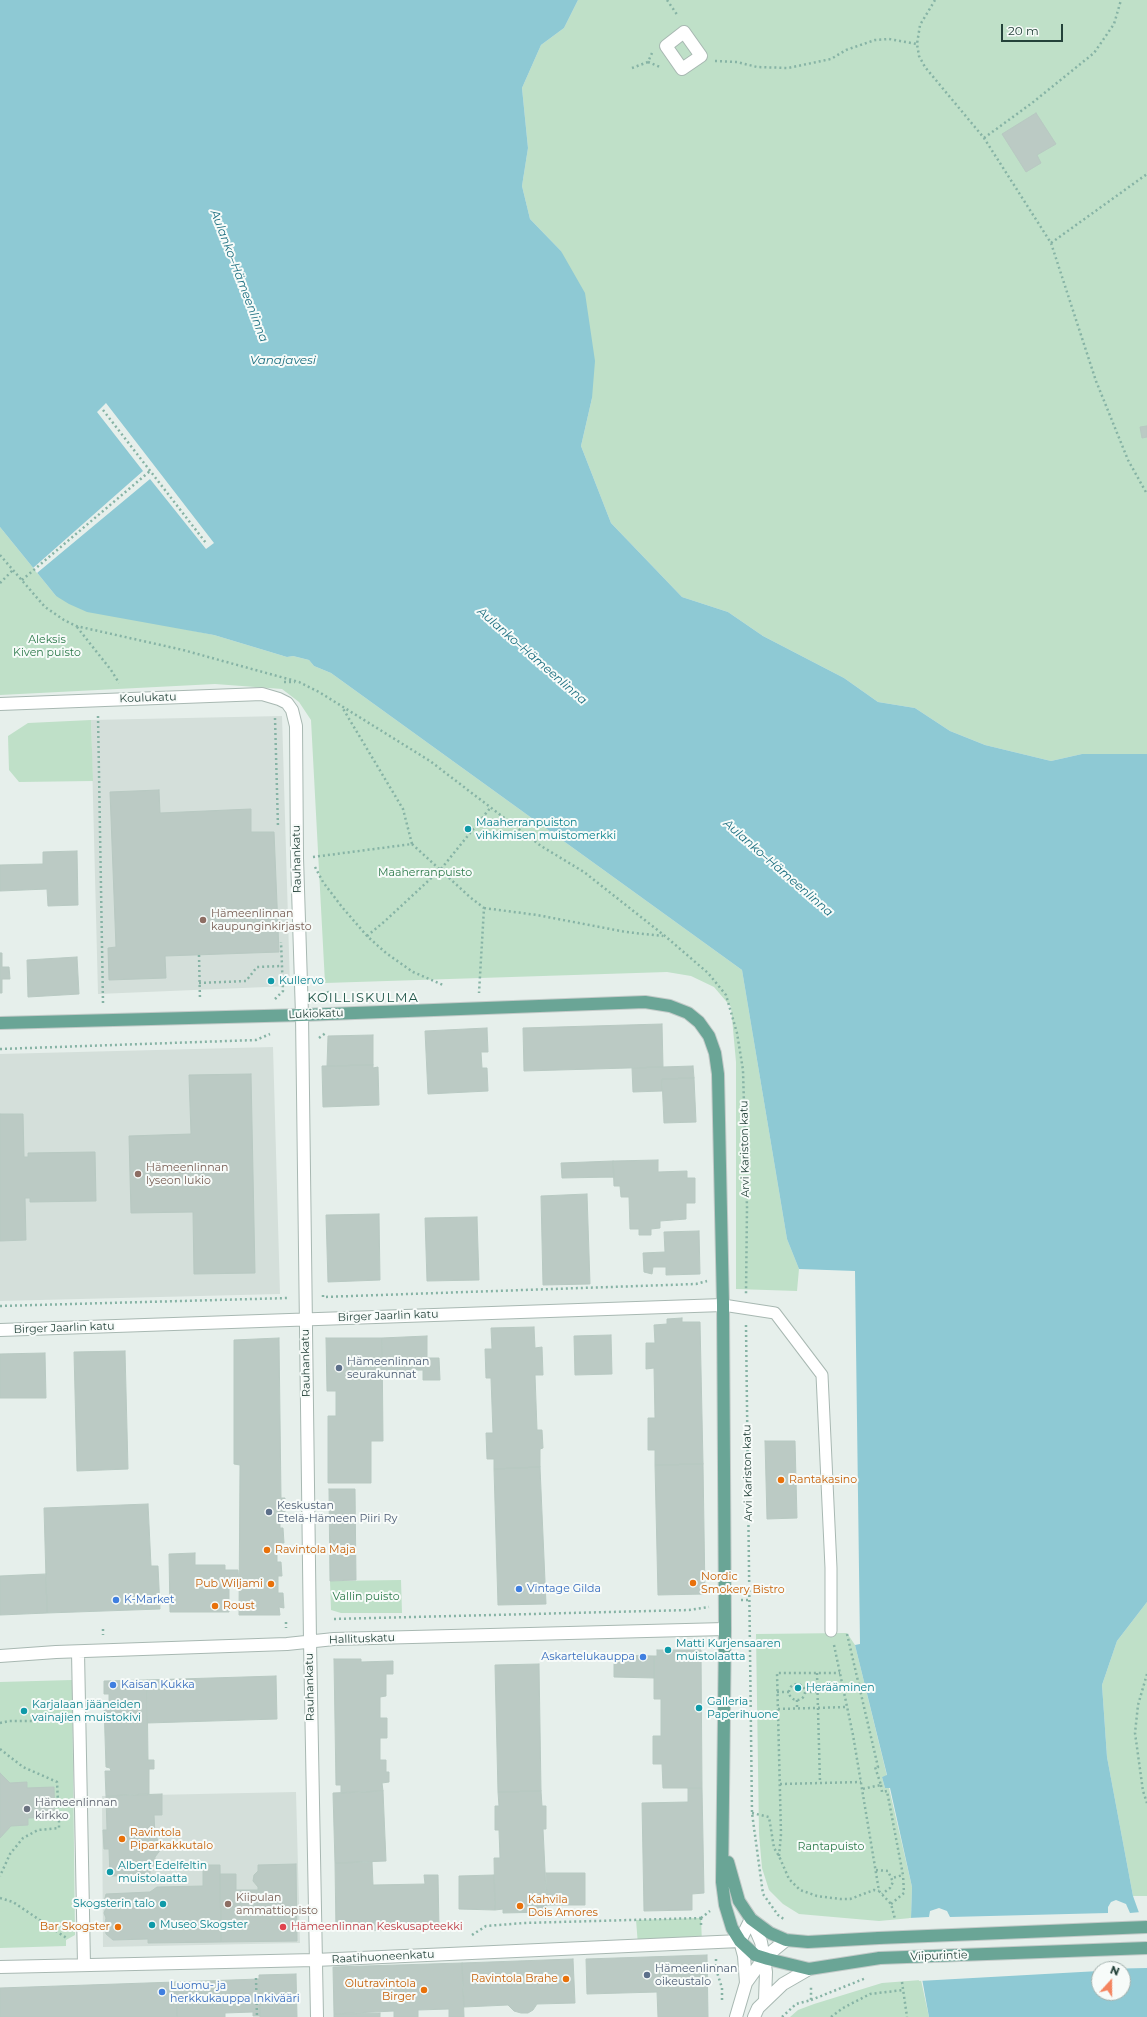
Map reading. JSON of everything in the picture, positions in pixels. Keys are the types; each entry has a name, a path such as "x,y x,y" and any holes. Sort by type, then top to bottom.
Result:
{"main road":[{"name":"Lukiokatu","path":"0,1023 302,1015 645,1002 670,1006 688,1013 699,1022 709,1036 713,1047 718,1074 722,1281"},
{"path":"722,1281 724,1629 724,1843 722,1882 724,1905 732,1928 740,1941"},
{"path":"724,1843 732,1879 739,1901 751,1919 770,1933 786,1940"},
{"name":"Viipurintie","path":"786,1940 808,1942 1147,1927"},
{"name":"Viipurintie","path":"740,1941 755,1955 809,1969 880,1958 1147,1948"}],"street":[{"name":"Koulukatu","path":"0,704 262,694 280,699 287,703 292,710"},
{"name":"Rauhankatu","path":"292,710 296,726 297,858 302,1015 310,1641 317,2017"},
{"name":"Birger Jaarlin katu","path":"0,1330 306,1318 723,1305"},
{"name":"Hallituskatu","path":"0,1656 287,1644 334,1639 724,1629"},
{"path":"78,1652 84,1965"},
{"path":"746,1983 744,1956 740,1941 751,1919"},
{"path":"751,1919 764,1958 766,1972 765,2001"},
{"path":"736,2017 746,1983 764,1958 786,1940"},
{"name":"Raatihuoneenkatu","path":"0,1967 315,1960 740,1941"},
{"path":"754,2017 765,2001 783,1984 809,1969"}],"lane":[{"name":"Birger Jaarlin katu","path":"723,1305 747,1310 775,1313 822,1375 831,1568 831,1631"}],"path":[{"path":"667,0 679,17"},
{"path":"935,0 920,25 917,44 920,56 925,67 984,138 1051,243 1096,381 1128,460 1147,494"},
{"path":"984,138 1032,103 1094,53 1114,24 1121,0"},
{"path":"710,59 724,62 737,62 757,67 788,68 831,59 846,50 875,40 889,39 917,44"},
{"path":"1051,243 1147,174"},
{"path":"103,410 206,542"},
{"path":"22,580 150,471"},
{"path":"0,555 45,607 76,626 183,650 299,682 340,705 430,761 541,846 584,872 665,936"},
{"path":"0,583 13,570"},
{"path":"76,626 111,670 119,684"},
{"path":"340,705 403,808 412,844 484,908 537,915 626,932 665,936"},
{"path":"272,713 276,720 278,831"},
{"path":"92,715 106,715"},
{"path":"98,715 103,1003"},
{"path":"367,936 441,869 491,807"},
{"path":"412,844 309,858 323,882 367,936 386,953 412,972 443,985"},
{"path":"480,973 484,908"},
{"path":"0,1049 256,1040 268,1034 277,1034 275,998 283,991 281,934"},
{"name":"Arvi Kariston katu","path":"665,936 708,973 726,995 737,1033 743,1070 747,1207 746,1281 752,1813 763,1894 778,1915 787,1922"},
{"path":"198,955 200,1000"},
{"path":"199,983 246,981 257,967 282,966"},
{"path":"302,1040 318,1040 330,1029 328,991"},
{"path":"322,1291 323,1297 746,1281"},
{"path":"0,1306 292,1298"},
{"path":"334,1619 689,1610 709,1607 723,1600 750,1600"},
{"path":"831,1631 861,1782 879,1891 891,1904 895,1919"},
{"path":"847,1631 878,1767 875,1767 882,1792 887,1791 903,1875 904,1893 891,1904"},
{"path":"779,1856 781,1834 777,1673 840,1672"},
{"path":"817,1673 820,1783"},
{"path":"1147,1674 1138,1705 1135,1733 1141,1778 1147,1803"},
{"path":"790,1692 793,1686 798,1685 803,1687 805,1692 802,1699 797,1700"},
{"path":"777,1692 790,1692"},
{"path":"790,1692 791,1696 797,1700"},
{"path":"805,1692 818,1692"},
{"path":"797,1700 797,1709"},
{"path":"778,1709 847,1707"},
{"path":"0,1723 9,1721 79,1721"},
{"path":"0,1749 22,1767 57,1782 59,1828 38,1830 23,1838 10,1854 0,1876"},
{"path":"780,1784 861,1782"},
{"path":"862,1789 880,1785"},
{"path":"752,1813 769,1817 774,1848 792,1884 807,1893 840,1899 850,1899 874,1890 879,1891"},
{"path":"876,1870 888,1872 892,1878 892,1885 882,1894"},
{"path":"892,1878 903,1875"},
{"path":"0,1898 13,1902 69,1939 70,1949 84,1949"},
{"path":"470,1937 486,1926 517,1923 701,1918"},
{"path":"811,2000 867,1978"},
{"path":"256,1979 257,2017"},
{"path":"902,1982 907,2017"},
{"path":"831,2017 843,2008 870,1994 903,1990"}],"shaded area":[{"path":"282,716 290,986 98,994 91,720"},
{"name":"Hämeenlinnan lyseon lukio","path":"273,1047 280,1294 0,1301 0,1054"},
{"path":"296,1792 300,1943 103,1947 102,1796"}],"green space":[{"path":"578,0 1147,0 1147,754 1082,754 1051,761 985,745 950,731 915,708 878,702 844,678 763,636 728,612 682,597 611,523 581,446 592,398 561,251 530,219 522,186 528,148 522,88 541,45 564,28"},
{"name":"Maaherranpuisto","path":"0,527 56,596 155,623 214,635 287,657 293,656 309,660 314,666 331,673 742,970 787,1239 799,1269 797,1291 736,1289 736,1062 731,1007 714,987 691,976 667,972 325,983 311,720 299,702 282,689 215,684 0,695"},
{"path":"91,720 93,781 19,782 9,770 8,736 28,723"},
{"name":"Vallin puisto","path":"401,1580 402,1613 341,1613 331,1610 330,1581"},
{"path":"1147,1602 1147,1896 1133,1896 1107,1757 1102,1685 1117,1641"},
{"name":"Rantapuisto","path":"847,1633 855,1645 887,1776 882,1777 885,1788 889,1788 912,1887 911,1918 879,1921 799,1914 783,1904 769,1890 762,1868 759,1834 756,1634"},
{"path":"72,1680 75,1935 66,1940 66,1946 0,1948 0,1682"},
{"path":"701,1918 702,1943 638,1945 636,1920"},
{"path":"921,1980 929,2017 790,2017 798,2010 814,2004 882,1983"}],"water":[{"name":"Vanajavesi","path":"0,0 578,0 564,28 541,45 522,88 528,148 522,186 530,219 561,251 585,293 595,361 592,398 581,446 611,523 682,597 728,612 763,636 844,678 878,702 915,708 950,731 985,745 1051,761 1082,754 1147,754 1147,1602 1117,1641 1102,1685 1107,1757 1133,1896 1147,1935 1147,2017 929,2017 911,1918 912,1887 890,1788 885,1788 882,1777 887,1775 855,1645 860,1644 855,1271 799,1269 787,1239 742,970 331,673 314,666 309,660 293,656 287,657 214,635 87,612 56,596 0,527"}],"pier":[{"path":"106,403 214,543 206,549 150,479 37,573 33,568 143,471 97,412"},
{"path":"1116,1900 1126,1904 1130,1913 1141,1912 1147,1929 1147,1968 1131,1968 1131,1961 1091,1961 1091,1971 919,1981 909,1918 929,1917 930,1911 939,1908 947,1911 950,1917 1108,1913 1108,1907 1111,1902"}],"building":[{"path":"1036,113 1056,144 1037,155 1041,163 1026,172 1002,134"},
{"path":"1147,426 1147,437 1142,438 1140,427"},
{"path":"159,790 160,813 251,809 251,832 274,832 279,952 165,956 166,978 109,980 108,948 116,947 110,792"},
{"path":"77,851 78,905 48,906 47,889 0,891 0,865 43,864 43,852"},
{"path":"0,953 2,953 2,967 9,967 10,979 2,979 2,993 0,993"},
{"path":"77,957 79,994 28,997 27,960"},
{"path":"662,1024 663,1067 524,1071 523,1028"},
{"path":"487,1028 488,1052 481,1052 482,1068 487,1068 488,1091 428,1094 425,1031"},
{"path":"373,1035 373,1065 327,1066 328,1036"},
{"path":"373,1065 373,1068 378,1067 379,1105 323,1107 322,1066"},
{"path":"693,1066 694,1078 662,1079 662,1091 633,1092 632,1068"},
{"path":"251,1074 255,1273 194,1274 193,1212 131,1213 129,1136 191,1134 189,1075"},
{"path":"694,1078 696,1122 664,1123 662,1079"},
{"path":"0,1114 23,1114 24,1157 28,1157 28,1153 95,1152 96,1201 30,1202 30,1198 25,1198 26,1240 0,1241"},
{"path":"658,1160 658,1172 687,1171 687,1178 695,1178 695,1203 686,1203 686,1219 660,1221 660,1228 651,1229 651,1235 639,1235 639,1229 630,1229 629,1197 621,1197 620,1186 614,1186 613,1161"},
{"path":"613,1161 614,1177 562,1178 561,1163"},
{"path":"587,1194 590,1284 543,1285 541,1196"},
{"path":"379,1214 380,1280 328,1282 326,1215"},
{"path":"477,1217 479,1280 427,1281 425,1218"},
{"path":"699,1231 700,1274 666,1275 666,1267 653,1267 652,1274 644,1272 643,1253 665,1252 664,1232"},
{"path":"682,1318 682,1322 700,1322 703,1464 655,1465 655,1450 648,1450 648,1418 655,1418 654,1368 646,1369 646,1343 655,1343 654,1325 667,1324 667,1319"},
{"path":"534,1327 535,1348 542,1347 543,1375 535,1375 537,1430 542,1430 543,1448 540,1449 540,1467 494,1469 494,1459 487,1459 486,1433 493,1433 491,1378 486,1378 485,1349 492,1349 491,1328"},
{"path":"611,1335 612,1374 575,1375 574,1336"},
{"path":"427,1336 427,1358 439,1358 440,1380 423,1380 423,1370 383,1371 382,1338"},
{"path":"279,1338 281,1498 285,1498 285,1512 280,1513 280,1528 283,1528 284,1543 277,1543 277,1562 281,1562 282,1576 278,1576 278,1593 283,1593 284,1608 279,1607 280,1615 239,1615 240,1465 234,1464 234,1340"},
{"path":"326,1338 382,1338 383,1441 371,1441 371,1483 328,1483 328,1416 336,1416 336,1391 327,1391"},
{"path":"125,1351 128,1469 77,1471 74,1352"},
{"path":"45,1353 46,1398 0,1398 0,1354"},
{"name":"Rantakasino","path":"765,1441 795,1441 797,1518 767,1519"},
{"path":"703,1464 705,1594 658,1595 655,1465"},
{"path":"540,1467 546,1604 498,1605 494,1469"},
{"path":"329,1489 355,1489 356,1580 330,1581"},
{"path":"148,1504 151,1566 158,1566 160,1609 47,1613 44,1508"},
{"path":"195,1553 195,1565 225,1565 225,1570 238,1570 239,1583 229,1583 229,1612 170,1612 169,1554"},
{"path":"46,1574 47,1613 0,1615 0,1576"},
{"path":"657,1650 701,1650 702,1788 663,1788 662,1764 653,1764 653,1736 661,1736 661,1699 654,1699 654,1656 657,1656"},
{"path":"614,1655 654,1656 654,1678 614,1677"},
{"path":"334,1659 361,1659 361,1662 393,1661 393,1674 386,1674 386,1696 380,1697 380,1718 387,1718 387,1738 380,1738 380,1760 386,1760 386,1772 389,1772 389,1782 382,1783 383,1791 341,1793 341,1785 336,1785"},
{"path":"539,1664 541,1791 498,1792 495,1665"},
{"path":"276,1676 277,1719 147,1723 147,1680"},
{"path":"147,1680 148,1760 154,1760 154,1769 149,1769 149,1794 106,1796 105,1771 111,1771 110,1768 106,1767 104,1705 109,1704 109,1694 104,1694 104,1681"},
{"name":"Hämeenlinnan kirkko","path":"0,1773 10,1783 27,1782 27,1788 54,1787 55,1817 28,1818 28,1825 11,1826 0,1838"},
{"path":"688,1788 702,1788 704,1893 692,1894 692,1910 644,1911 642,1803 688,1802"},
{"path":"383,1791 386,1861 335,1863 333,1793"},
{"path":"541,1791 542,1806 546,1806 546,1829 543,1829 547,1912 503,1913 503,1909 495,1910 494,1858 500,1858 499,1830 495,1830 495,1806 499,1806 498,1792"},
{"path":"162,1794 162,1815 154,1815 155,1836 159,1841 161,1849 155,1857 155,1866 150,1866 150,1875 110,1876 109,1849 104,1849 103,1830 107,1830 106,1796"},
{"path":"372,1862 373,1885 425,1884 424,1875 438,1875 439,1929 336,1931 335,1863"},
{"path":"296,1864 297,1941 221,1942 220,1874 236,1874 236,1890 258,1890 258,1887 253,1881 254,1875 258,1871 258,1865"},
{"name":"Skogsterin talo","path":"203,1865 220,1865 221,1942 148,1943 148,1939 113,1940 106,1934 106,1918 104,1913 107,1905 104,1902 106,1894 150,1892 157,1887 203,1886"},
{"path":"546,1873 585,1873 585,1905 547,1905"},
{"path":"494,1875 495,1910 459,1909 459,1876"},
{"name":"Hämeenlinnan oikeustalo","path":"707,1955 708,2017 658,2017 657,1992 587,1994 586,1959"},
{"path":"573,1959 575,2003 537,2004 533,2010 528,2013 514,2011 508,2005 464,2007 462,1963"},
{"path":"462,1963 464,2017 449,2017 449,2009 418,2010 418,2017 394,2017 394,2011 334,2014 333,1967"},
{"path":"296,1974 297,2017 260,2017 259,1975"},
{"path":"259,1979 260,2016 253,2016 253,2012 225,2013 225,2017 177,2017 176,1982"},
{"path":"176,1982 177,2017 0,2017 0,1988"},
{"path":"380,2013 380,2017 334,2017 334,2014"}],"place":[{"name":"Maaherranpuiston vihkimisen muistomerkki","path":"468,829"},
{"name":"Hämeenlinnan kaupunginkirjasto","path":"203,920"},
{"name":"Kullervo","path":"271,981"},
{"name":"Hämeenlinnan lyseon lukio","path":"138,1174"},
{"name":"Hämeenlinnan seurakunnat","path":"339,1368"},
{"name":"Rantakasino","path":"781,1480"},
{"name":"Keskustan Etelä-Hämeen Piiri Ry","path":"269,1512"},
{"name":"Ravintola Maja","path":"267,1550"},
{"name":"Nordic Smokery Bistro","path":"693,1583"},
{"name":"Pub Wiljami","path":"271,1584"},
{"name":"Vintage Gilda","path":"519,1589"},
{"name":"K-Market","path":"116,1600"},
{"name":"Roust","path":"215,1606"},
{"name":"Matti Kurjensaaren muistolaatta","path":"668,1650"},
{"name":"Askartelukauppa","path":"643,1657"},
{"name":"Kaisan Kukka","path":"113,1685"},
{"name":"Herääminen","path":"798,1688"},
{"name":"Galleria Paperihuone","path":"699,1708"},
{"name":"Karjalaan jääneiden vainajien muistokivi","path":"24,1711"},
{"name":"Hämeenlinnan kirkko","path":"27,1809"},
{"name":"Ravintola Piparkakkutalo","path":"122,1839"},
{"name":"Albert Edelfeltin muistolaatta","path":"110,1872"},
{"name":"Skogsterin talo","path":"163,1904"},
{"name":"Kiipulan ammattiopisto","path":"228,1904"},
{"name":"Kahvila Dois Amores","path":"520,1906"},
{"name":"Museo Skogster","path":"152,1925"},
{"name":"Bar Skogster","path":"118,1927"},
{"name":"Hämeenlinnan Keskusapteekki","path":"283,1927"},
{"name":"Hämeenlinnan oikeustalo","path":"647,1975"},
{"name":"Ravintola Brahe","path":"566,1979"},
{"name":"Olutravintola Birger","path":"424,1990"},
{"name":"Luomu- ja herkkukauppa Inkivääri","path":"162,1992"}],"district":[{"name":"KOILLISKULMA","path":"363,998"}],"water label":[{"name":"Aulanko–Hämeenlinna","path":"239,276"},
{"name":"Aulanko–Hämeenlinna","path":"532,656"},
{"name":"Aulanko–Hämeenlinna","path":"778,868"}],"park label":[{"name":"Aleksis Kiven puisto","path":"47,646"}]}
